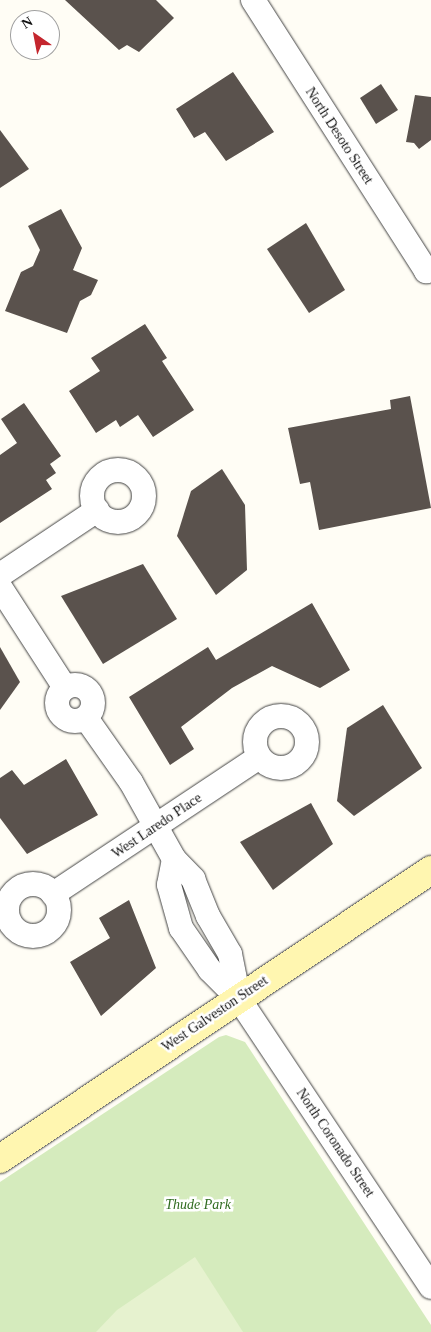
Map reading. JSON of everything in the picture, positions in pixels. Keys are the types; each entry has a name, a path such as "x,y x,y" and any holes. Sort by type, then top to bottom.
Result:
{"street":[{"name":"North Desoto Street","path":"252,0 429,270"},
{"path":"0,575 97,510"},
{"path":"0,587 65,688 58,698 62,715 73,721 86,718 131,782 174,859 193,879 208,916 230,954 239,999"},
{"name":"West Laredo Place","path":"53,894 157,827 259,757"},
{"path":"174,859 169,885 181,928 210,970 239,999"},
{"name":"West Galveston Street","path":"0,1159 431,870"},
{"path":"181,928 208,916"},
{"name":"North Coronado Street","path":"239,999 431,1287"}],"green space":[{"name":"Thude Park","path":"226,1035 245,1042 431,1325 431,1332 0,1332 0,1182 219,1037"},
{"path":"195,1257 243,1332 96,1332 117,1310"}],"building":[{"path":"65,0 156,0 174,18 139,52 127,45 119,50"},
{"path":"233,72 274,132 226,161 205,132 194,138 176,109"},
{"path":"381,84 398,110 376,124 360,98"},
{"path":"415,95 431,97 431,140 419,149 414,143 406,142"},
{"path":"0,130 29,169 0,188"},
{"path":"61,209 82,248 73,270 98,280 91,295 80,301 67,333 5,311 21,272 33,266 40,250 28,226"},
{"path":"306,223 345,290 309,313 267,249"},
{"path":"145,324 167,358 162,361 194,410 153,437 138,415 120,427 116,420 96,433 69,391 100,371 91,358"},
{"path":"410,396 431,508 319,530 310,482 300,484 288,428 391,409 390,400"},
{"path":"24,403 61,456 50,464 56,473 46,480 52,489 0,523 0,455 17,443 1,419"},
{"path":"222,469 245,505 247,570 216,595 177,536 191,491"},
{"path":"143,564 177,619 103,664 61,596"},
{"path":"312,603 350,670 320,688 272,666 232,688 181,727 194,749 170,765 129,697 208,647 216,660"},
{"path":"0,647 20,682 0,710"},
{"path":"383,705 422,768 354,816 337,801 347,728"},
{"path":"66,759 98,815 27,854 0,818 0,778 12,770 24,785"},
{"path":"311,803 333,844 273,890 240,842"},
{"path":"129,900 156,968 101,1016 70,962 110,938 99,918"}]}
